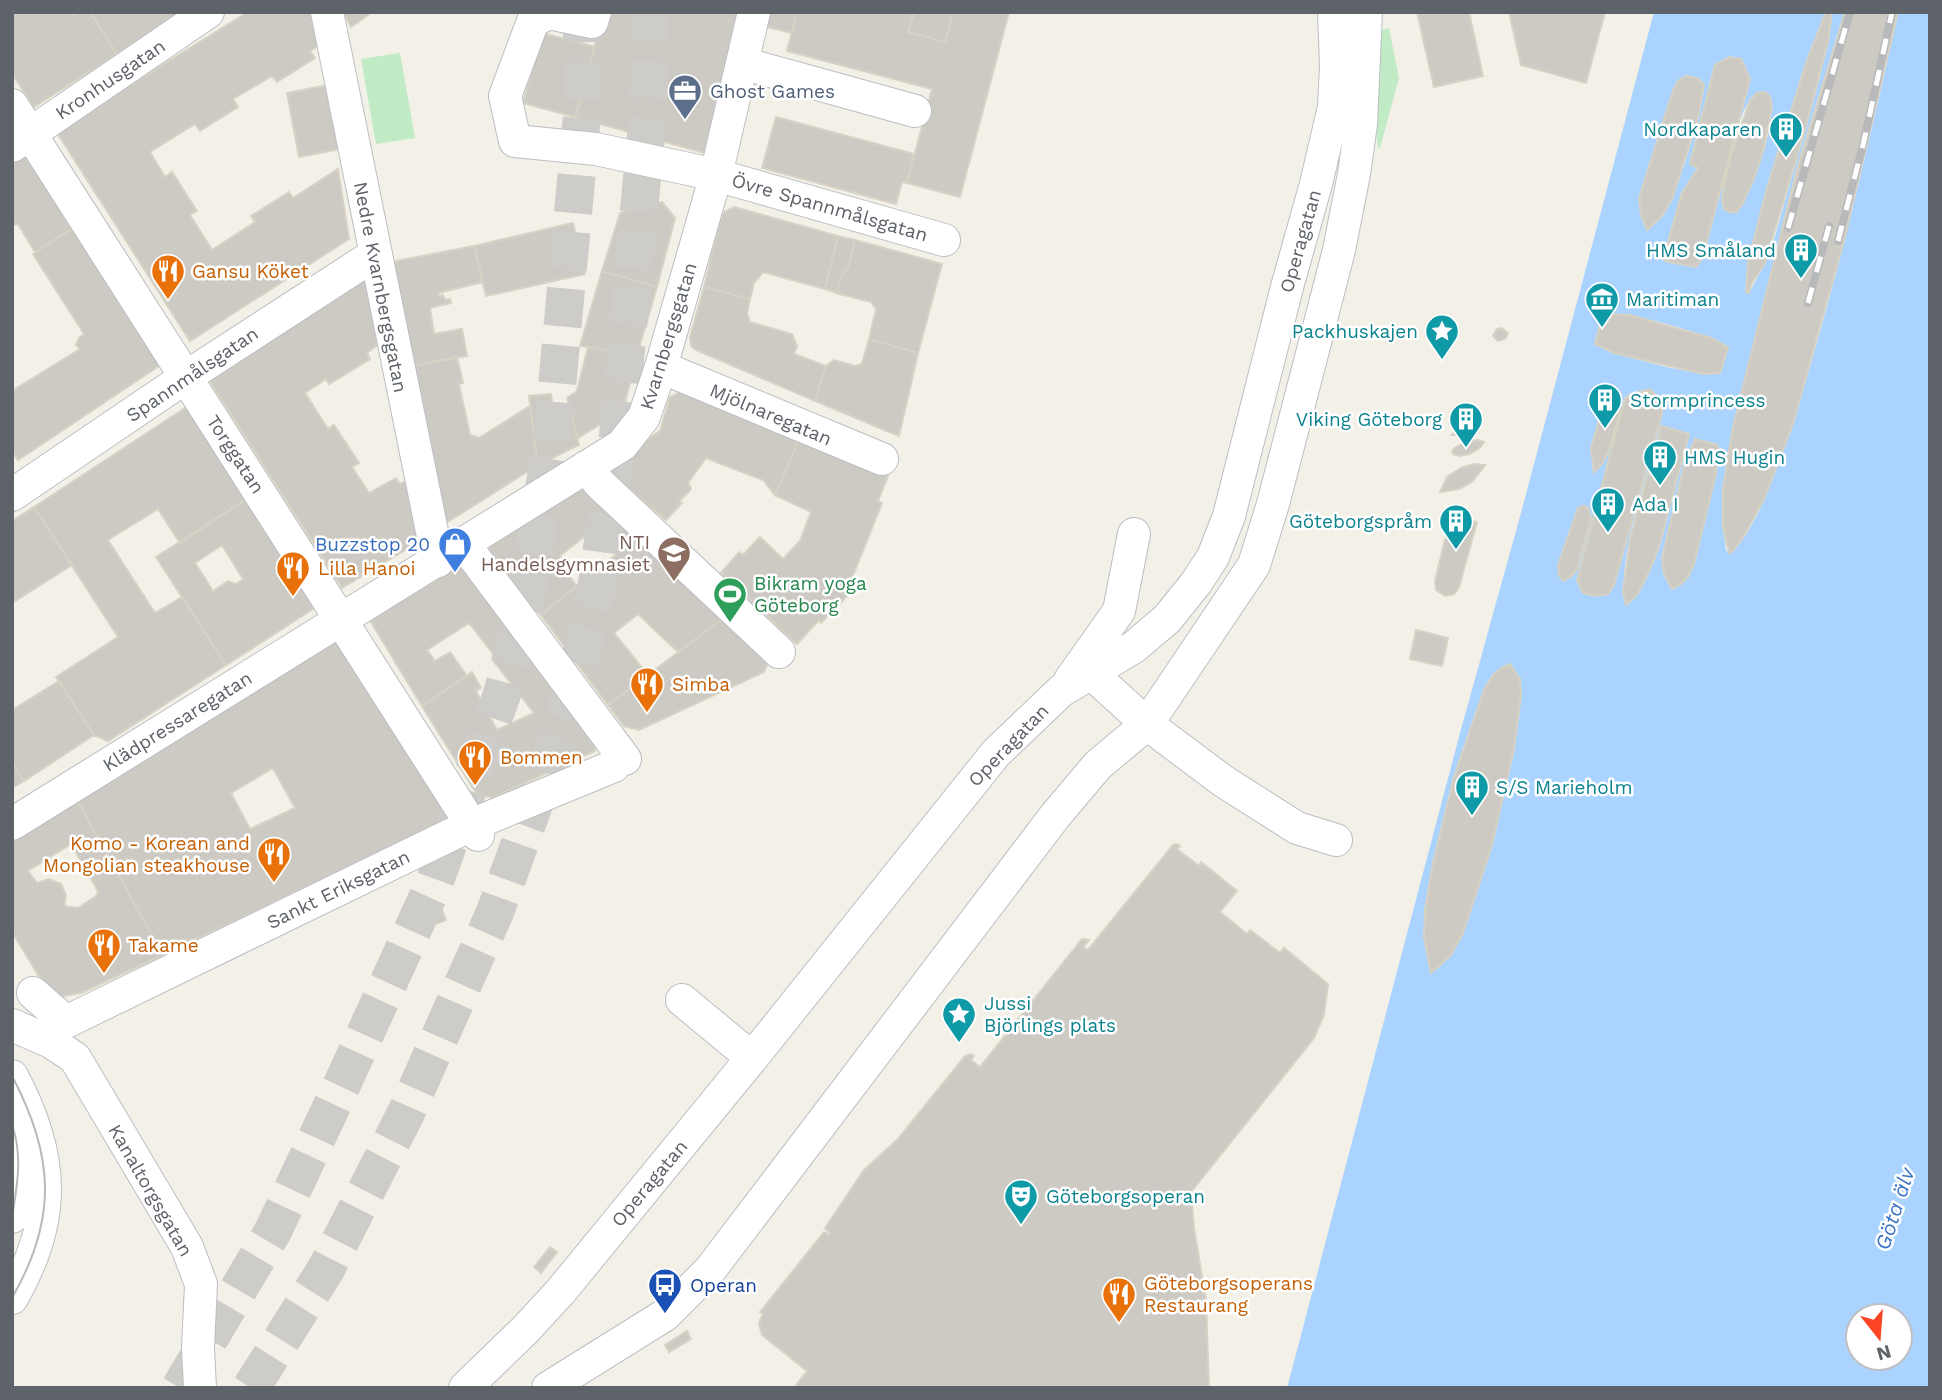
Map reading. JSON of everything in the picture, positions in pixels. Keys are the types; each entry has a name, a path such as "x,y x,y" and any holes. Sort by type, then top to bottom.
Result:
{"street":[{"name":"Kronhusgatan","path":"22,140 208,12"},
{"name":"Nedre Kvarnbergsgatan","path":"327,12 374,255 451,552 620,762"},
{"name":"Övre Spannmålsgatan","path":"595,12 592,22 549,13 533,21 505,96 515,141 596,149 716,175 944,240"},
{"name":"Kvarnbergsgatan","path":"341,618 622,445 643,417 661,367 716,175 754,12"},
{"name":"Operagatan","path":"465,1388 517,1339 561,1291 996,753 1062,691 1134,647 1167,619 1213,557 1229,516 1334,107 1334,12"},
{"name":"Operagatan","path":"548,1388 665,1315 709,1270 1055,816 1098,765 1147,724 1254,565 1273,504 1339,250 1354,174 1365,75 1366,12"},
{"path":"742,63 915,111"},
{"name":"Torggatan","path":"12,105 22,140 186,377 469,822"},
{"name":"Spannmålsgatan","path":"12,495 186,377 374,255"},
{"name":"Mjölnaregatan","path":"661,367 882,459"},
{"path":"586,467 610,494 779,652"},
{"path":"1062,691 1119,611 1134,534"},
{"name":"Klädpressaregatan","path":"12,824 341,618"},
{"path":"1091,673 1147,724 1223,781 1297,828 1336,840"},
{"name":"Sankt Eriksgatan","path":"69,1038 469,822 620,762"},
{"path":"12,1026 51,1042 69,1038 33,993"},
{"path":"682,1000 752,1058"},
{"name":"Kanaltorgsgatan","path":"69,1038 75,1058 187,1247 201,1284 198,1348 200,1388"},
{"path":"12,1076 27,1104 39,1138 46,1171 46,1195 40,1229 25,1274 12,1298"},
{"path":"12,1125 18,1147 18,1183 12,1217"}],"green space":[{"path":"1389,28 1399,78 1378,148 1375,116 1378,31"},
{"path":"400,53 415,138 376,144 361,59"}],"water":[{"name":"Göta älv","path":"1654,12 1826,12 1806,63 1767,188 1748,263 1746,292 1749,293 1765,263 1775,236 1820,77 1832,12 1845,12 1797,169 1733,427 1723,527 1726,550 1729,553 1752,525 1777,468 1803,391 1852,211 1898,12 1930,12 1930,1388 1287,1388","holes":["1729,57 1741,59 1750,78 1702,259 1696,267 1664,259 1682,193 1698,168 1690,163 1715,65","1686,76 1697,78 1704,84 1703,96 1689,151 1669,203 1663,214 1647,229 1641,215 1639,198 1673,91","1765,92 1770,102 1771,116 1757,170 1737,212 1730,212 1732,163 1745,109 1753,97","1603,314 1667,324 1728,347 1720,373 1706,373 1639,360 1596,344","1649,389 1662,401 1662,413 1608,593 1594,596 1583,593 1577,580 1625,399 1631,394","1612,396 1618,398 1616,427 1610,447 1594,472 1591,448","1661,427 1659,547 1637,595 1626,605 1625,565 1629,541","1695,439 1718,445 1716,474 1694,564 1681,584 1672,589 1664,574 1662,558 1684,466","1588,507 1588,529 1576,570 1563,581 1558,565 1578,508","1510,664 1520,679 1521,695 1514,749 1492,845 1463,933 1451,955 1431,973 1424,938 1425,910 1433,863 1454,777 1484,690 1501,668"]}],"building":[{"path":"12,12 72,12 74,16 79,12 90,12 117,54 34,107 12,74"},
{"path":"90,12 182,12 117,54"},
{"path":"248,12 317,12 325,42 310,51 315,58 277,82 272,76 233,99 238,107 200,131 195,124 150,152 165,177 172,172 197,211 190,215 212,250 255,222 251,216 289,192 293,198 338,169 349,239 190,341 56,131"},
{"path":"343,12 372,12 351,27"},
{"path":"604,12 744,12 705,153 575,117"},
{"path":"763,12 797,12 792,33 759,25"},
{"path":"797,12 914,12 908,32 945,42 953,12 1009,12 960,197 907,183 932,89 787,51"},
{"path":"914,12 953,12 945,42 908,32"},
{"path":"1417,12 1469,12 1483,76 1434,87"},
{"path":"1509,12 1605,12 1586,83 1521,65"},
{"name":"Nordkaparen","path":"1826,12 1832,12 1828,42 1805,130 1765,263 1749,293 1746,292 1748,263 1767,188 1806,63"},
{"name":"HMS Småland","path":"1845,12 1898,12 1844,241 1793,424 1764,499 1744,536 1729,553 1723,527 1723,488 1733,427 1797,169"},
{"path":"542,33 595,47 575,117 523,103"},
{"path":"1729,57 1741,59 1750,79 1702,259 1696,267 1669,262 1664,260 1666,249 1682,193 1698,168 1690,164 1715,65"},
{"path":"1686,76 1697,78 1704,84 1698,119 1672,199 1662,216 1647,230 1641,215 1639,198 1673,91 1678,81"},
{"path":"333,84 345,148 299,157 287,93"},
{"path":"1765,92 1770,97 1772,107 1764,148 1743,203 1737,212 1730,212 1724,209 1722,201 1732,152 1750,100 1757,93"},
{"path":"776,117 914,154 907,183 902,182 896,204 762,168"},
{"path":"23,156 36,158 79,224 35,252 18,224 12,225 12,164"},
{"path":"662,202 675,218 657,287 602,271 620,213"},
{"path":"734,207 838,236 825,289 763,272 754,283 750,299 704,287 722,213"},
{"path":"573,223 585,274 486,296 474,246"},
{"path":"79,224 162,355 159,366 18,460 12,451 12,391 80,349 76,345 84,334 33,254"},
{"path":"838,236 855,240 848,269 843,271 838,289 840,294 825,289"},
{"path":"855,240 942,264 918,353 869,339 876,309 871,302 840,294 838,289 843,271 848,269"},
{"path":"474,246 483,282 438,293 439,296 443,295 445,300 450,299 451,303 430,308 434,334 462,329 467,356 402,368 386,273 396,261"},
{"path":"602,271 657,287 637,355 580,346"},
{"path":"358,278 368,280 380,332 376,335 379,344 367,353 370,359 329,384 326,379 305,393 328,429 334,425 359,463 352,467 369,493 396,478 400,484 408,480 425,538 342,588 206,375"},
{"path":"704,287 750,299 747,313 750,322 792,334 797,346 794,354 826,366 815,401 691,346 690,337"},
{"path":"1603,314 1630,315 1711,338 1728,347 1720,373 1704,374 1614,353 1595,344"},
{"path":"1502,328 1508,333 1505,339 1498,341 1493,336 1497,329"},
{"path":"869,339 918,353 899,436 815,401 826,366 834,360 855,366 862,364"},
{"path":"588,347 637,355 623,410 578,438 567,398 577,391"},
{"path":"457,357 463,383 459,384 470,435 479,438 530,406 538,465 446,523 402,368"},
{"name":"Ada I","path":"1650,389 1662,402 1662,413 1614,585 1608,594 1594,596 1583,593 1577,580 1625,398"},
{"path":"682,391 799,439 775,495 763,480 706,458 688,483 691,488 679,501 682,503 666,520 612,474 615,460 660,431 670,397"},
{"path":"551,394 554,417 570,412 579,445 538,465 529,396"},
{"name":"Stormprincess","path":"1612,396 1618,398 1620,413 1608,453 1594,472 1591,448 1603,407"},
{"path":"188,406 253,495 180,543 158,509 108,540 155,613 182,597 226,665 108,741 94,735 56,677 118,637 34,507"},
{"path":"1475,426 1471,432 1452,435 1460,428"},
{"name":"HMS Hugin","path":"1661,426 1689,434 1659,547 1637,595 1626,605 1623,591 1630,539"},
{"path":"799,439 888,476 878,501 882,503 848,588 851,592 797,644 721,573 739,552 743,555 760,537 783,559 800,541 811,512 775,495"},
{"path":"1695,439 1718,445 1716,474 1694,564 1688,577 1672,589 1664,574 1662,558 1684,466"},
{"name":"Viking Göteborg","path":"1465,442 1484,442 1480,448 1469,454 1453,454 1455,448"},
{"path":"1474,464 1485,465 1472,482 1459,489 1440,492 1447,477"},
{"path":"590,484 641,534 617,553 593,530 561,555 560,564 577,586 541,615 489,554 490,542 579,485"},
{"path":"253,495 316,592 313,609 226,665 156,557","holes":["222,545 243,579 236,584 228,581 213,591 195,563"]},
{"path":"34,507 72,565 12,603 12,521"},
{"path":"1588,507 1591,518 1577,569 1571,577 1563,581 1558,565 1578,508"},
{"name":"Göteborgspråm","path":"1451,515 1477,522 1459,587 1454,594 1445,596 1436,590 1435,581"},
{"path":"641,534 729,614 678,652 638,614 614,633 648,675 608,705 541,615"},
{"path":"461,560 524,640 505,655 501,650 495,656 469,623 427,650 435,661 450,652 467,676 422,706 368,617"},
{"path":"729,614 771,656 764,672 639,730 624,726 608,705"},
{"path":"1416,630 1448,638 1442,666 1410,659"},
{"path":"340,635 446,815 443,822 163,955 76,798","holes":["273,768 295,808 250,829 231,793"]},
{"path":"524,640 597,733 595,751 492,798 476,793 422,706 472,672 481,688 476,691 497,730 534,713 492,659 501,650 505,655"},
{"name":"S/S Marieholm","path":"1510,664 1520,679 1521,695 1514,749 1492,845 1463,933 1451,955 1431,973 1424,938 1425,910 1433,863 1454,777 1484,690 1493,675"},
{"path":"59,681 94,735 24,781 12,763 12,710"},
{"path":"12,763 24,781 12,788"},
{"path":"76,798 163,955 81,993 58,997 45,986 12,932 12,837","holes":["71,844 98,891 96,896 78,908 64,906 66,895 61,884 49,879 37,883 28,871"]},
{"name":"Göteborgsoperan","path":"1173,845 1180,846 1177,849 1199,866 1201,862 1237,891 1220,912 1247,934 1250,930 1280,953 1284,948 1328,984 1324,1015 1314,1038 1191,1192 1206,1300 1209,1388 794,1388 807,1371 762,1335 759,1323 763,1314 760,1312 824,1232 829,1235 825,1228 864,1170 898,1139 965,1056 974,1056 971,1060 980,1067 1082,939 1089,940 1083,947 1088,950"},
{"path":"440,905 446,920 418,931 412,916"},
{"path":"550,1247 557,1252 541,1273 534,1267"},
{"path":"687,1331 691,1339 669,1352 665,1345"}],"tunnel":[{"path":"180,1388 273,1231 344,1080 435,881 502,694 525,606 552,440 582,116 582,12"},
{"path":"251,1388 326,1269 406,1113 495,912 561,730 594,604 618,436 648,114 650,12"}],"tram line":[{"path":"12,1076 36,1133 43,1160 45,1187 37,1241 12,1298"},
{"path":"12,1125 18,1159 12,1217"}],"railway":[{"path":"1788,228 1850,12"},
{"path":"1838,241 1864,141 1892,12"},
{"path":"1808,303 1829,226"}],"place":[{"name":"Ghost Games","path":"685,121"},
{"name":"Nordkaparen","path":"1786,159"},
{"name":"HMS Småland","path":"1801,280"},
{"name":"Gansu Köket","path":"168,301"},
{"name":"Maritiman","path":"1602,329"},
{"name":"Packhuskajen","path":"1442,361"},
{"name":"Stormprincess","path":"1605,430"},
{"name":"Viking Göteborg","path":"1466,449"},
{"name":"HMS Hugin","path":"1660,487"},
{"name":"Ada I","path":"1608,534"},
{"name":"Göteborgspråm","path":"1456,551"},
{"name":"Buzzstop 20","path":"455,574"},
{"name":"NTI Handelsgymnasiet","path":"674,583"},
{"name":"Lilla Hanoi","path":"293,598"},
{"name":"Bikram yoga Göteborg","path":"730,624"},
{"name":"Simba","path":"647,714"},
{"name":"Bommen","path":"475,787"},
{"name":"S/S Marieholm","path":"1472,817"},
{"name":"Komo - Korean and Mongolian steakhouse","path":"274,884"},
{"name":"Takame","path":"104,975"},
{"name":"Jussi Björlings plats","path":"959,1044"},
{"name":"Göteborgsoperan","path":"1021,1226"},
{"name":"Operan","path":"665,1315"},
{"name":"Göteborgsoperans Restaurang","path":"1119,1324"}]}
